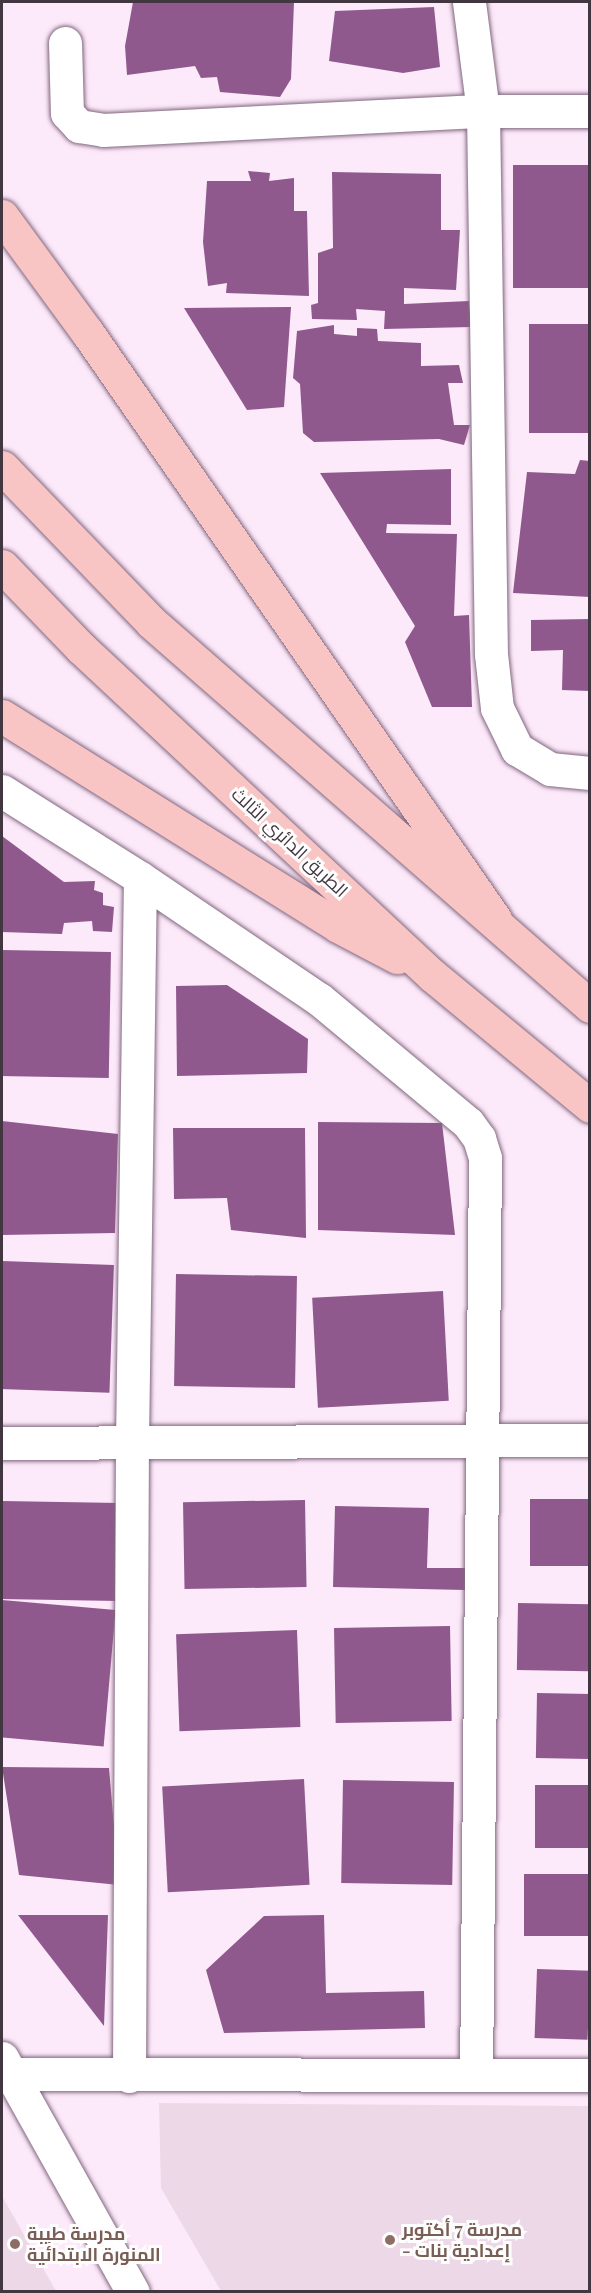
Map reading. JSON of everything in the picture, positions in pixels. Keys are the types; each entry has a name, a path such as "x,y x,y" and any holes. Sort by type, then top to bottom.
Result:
{"highway":[{"path":"2,216 94,342 495,919"},
{"path":"2,467 151,622 335,786 495,919 590,1006"},
{"name":"الطريق الدائري الثالث","path":"2,566 81,648 433,976 590,1106"},
{"path":"2,716 338,926 433,976"}],"street":[{"path":"470,2 483,111 491,654 497,708 517,749 549,769 590,774"},
{"path":"66,43 67,113 79,126 103,130 483,111 590,111"},
{"path":"2,791 140,878 319,999 468,1123 479,1138 485,1158 476,2073"},
{"path":"129,2076 132,1442 140,878"},
{"path":"2,1443 590,1440"},
{"path":"7,2065 129,2076 476,2073 590,2075"},
{"path":"7,2065 133,2292"}],"shaded area":[{"name":"مدرسة 7 أكتوبر - إعدادية بنات","path":"159,2103 589,2106 589,2291 221,2291 161,2188"},
{"name":"مدرسة طيبة المنورة الابتدائية","path":"2,2196 56,2291 2,2291"}],"building":[{"path":"133,2 294,2 291,79 280,97 220,92 217,77 201,78 195,66 127,75 125,46"},
{"path":"434,7 440,67 403,73 329,61 335,11"},
{"path":"513,165 590,165 590,288 513,288"},
{"path":"248,171 270,173 269,181 294,178 294,211 307,211 309,296 226,293 227,283 208,286 203,242 207,181 251,181"},
{"path":"332,172 441,174 441,230 460,230 456,290 404,288 404,304 469,301 471,327 384,329 385,311 356,309 357,320 312,319 311,305 318,303 318,253 333,248"},
{"path":"291,307 284,407 247,410 184,308"},
{"path":"529,324 590,324 590,433 529,433"},
{"path":"334,325 334,334 357,336 357,328 377,329 378,341 421,343 421,366 459,365 463,383 448,383 454,425 470,425 464,445 439,439 314,442 303,433 300,384 293,378 297,331"},
{"path":"580,460 590,461 590,597 513,593 527,472 575,474"},
{"path":"451,469 451,525 387,524 386,533 457,534 454,616 469,615 472,707 432,707 405,642 415,626 320,473"},
{"path":"590,619 590,691 562,690 563,650 531,651 531,620"},
{"path":"2,836 64,882 95,881 94,890 103,893 103,905 114,907 112,932 93,931 92,921 64,923 62,934 2,932"},
{"path":"2,950 111,952 109,1078 2,1076"},
{"path":"227,985 308,1039 307,1073 177,1076 176,986"},
{"path":"2,1121 118,1134 115,1233 2,1235"},
{"path":"318,1122 442,1123 455,1235 318,1230"},
{"path":"173,1128 305,1128 306,1238 231,1230 227,1198 174,1199"},
{"path":"2,1261 114,1265 109,1393 2,1389"},
{"path":"176,1274 297,1276 295,1388 174,1386"},
{"path":"443,1291 449,1401 318,1408 312,1298"},
{"path":"530,1499 590,1499 590,1566 530,1566"},
{"path":"305,1500 307,1587 185,1589 183,1502"},
{"path":"2,1501 120,1503 118,1601 2,1599"},
{"path":"335,1506 429,1508 427,1568 466,1568 465,1590 333,1587"},
{"path":"2,1600 116,1610 104,1746 2,1738"},
{"path":"518,1603 590,1604 589,1671 517,1670"},
{"path":"450,1626 452,1721 336,1723 334,1628"},
{"path":"297,1630 300,1727 179,1731 176,1634"},
{"path":"537,1693 590,1694 589,1759 536,1758"},
{"path":"2,1767 109,1768 119,1885 19,1875"},
{"path":"304,1779 310,1885 168,1892 162,1786"},
{"path":"343,1780 454,1782 452,1885 341,1883"},
{"path":"535,1785 590,1785 590,1848 535,1848"},
{"path":"524,1874 590,1874 590,1936 524,1936"},
{"path":"18,1915 108,1915 104,2026"},
{"path":"324,1915 326,1993 424,1991 425,2028 224,2033 206,1970 264,1916"},
{"path":"537,1969 590,1971 588,2040 535,2038"}],"place":[{"name":"مدرسة 7 أكتوبر - إعدادية بنات","path":"390,2240"},
{"name":"مدرسة طيبة المنورة الابتدائية","path":"15,2244"}]}
